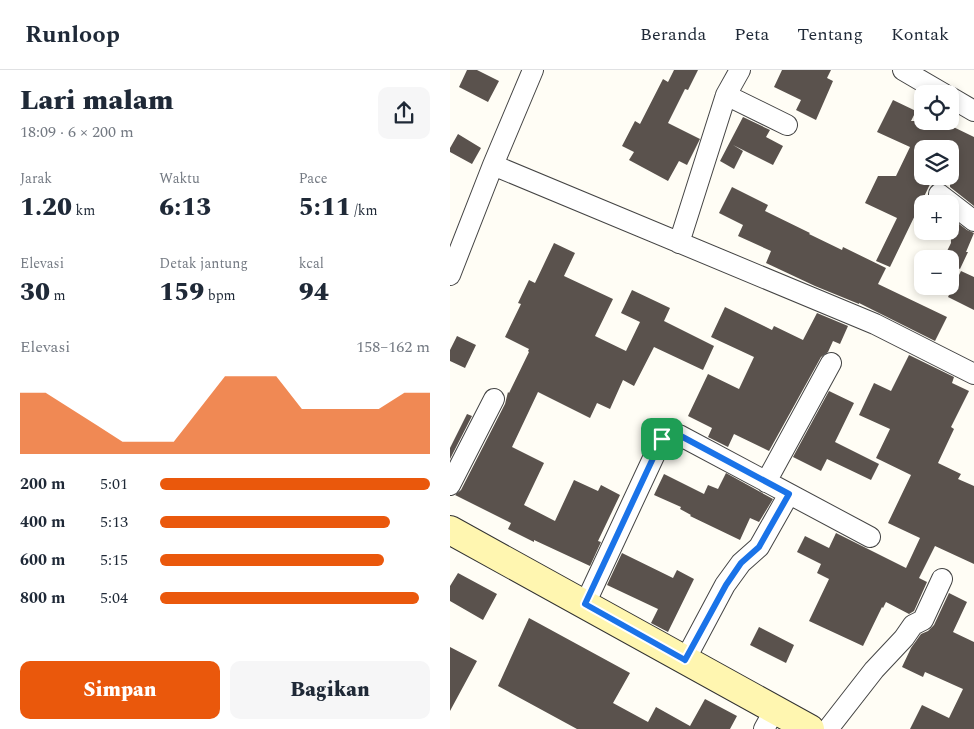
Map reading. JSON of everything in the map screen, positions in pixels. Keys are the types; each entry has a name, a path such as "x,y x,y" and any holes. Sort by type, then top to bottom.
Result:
{"street":[{"path":"450,275 492,165 533,70"},
{"path":"679,243 726,96 740,70"},
{"path":"903,70 929,85"},
{"path":"726,96 787,125"},
{"path":"959,102 974,111"},
{"path":"492,165 875,324 974,374"},
{"path":"939,194 974,221"},
{"path":"766,482 831,363"},
{"path":"450,485 494,399"},
{"path":"585,604 662,439 668,433 679,435 870,538"},
{"path":"685,660 726,585 741,563 759,547 789,494"},
{"path":"450,530 685,660 770,719 810,729"},
{"path":"828,729 874,670 904,638 913,625 923,620 942,579"}],"building":[{"path":"467,70 477,70 499,81 488,102 459,87"},
{"path":"674,70 698,70 688,90 685,89 668,123 700,139 687,165 679,161 668,181 629,160 634,152 622,146 635,121 640,124 663,79 668,82"},
{"path":"782,70 831,70 827,78 833,81 816,120 796,110 801,100 774,87"},
{"path":"893,100 914,110 911,121 914,121 914,130 959,130 974,137 974,206 950,187 950,185 959,185 959,140 914,140 914,185 930,185 925,195 914,195 914,217 890,267 876,261 897,218 865,203 878,176 896,176 910,147 877,132"},
{"path":"743,117 770,130 766,137 783,146 773,165 733,145 743,151 734,169 720,161"},
{"path":"458,134 481,148 472,164 450,152 450,148"},
{"path":"732,187 768,205 765,211 842,250 843,247 886,268 878,284 947,317 935,341 859,303 815,286 766,263 771,251 738,236 743,225 719,213"},
{"path":"959,224 974,233 960,269 959,250 948,250 951,240 959,240"},
{"path":"554,243 575,253 564,276 613,299 595,336 626,351 640,322 621,313 632,290 670,308 664,321 714,346 703,370 654,347 634,386 623,380 610,409 597,403 590,418 538,392 512,447 544,463 524,505 555,521 574,480 598,491 601,485 620,495 598,541 601,542 590,566 508,529 511,523 455,495 461,490 529,352 529,349 505,337 521,304 518,303 529,280 535,283"},
{"path":"961,271 974,277 974,310 948,297 949,295 959,295 959,275"},
{"path":"725,307 772,330 774,326 803,340 817,313 848,326 840,344 833,341 828,352 821,357 769,451 734,434 728,447 708,437 712,428 688,416 708,374 739,389 754,357 711,337"},
{"path":"457,336 476,345 465,368 450,361 450,350"},
{"path":"909,355 954,377 952,383 969,391 951,427 954,429 938,463 961,474 958,479 974,486 974,564 935,546 919,578 927,582 914,611 909,614 886,602 863,646 809,621 829,579 817,573 821,564 797,552 805,536 829,548 836,533 906,568 920,538 888,523 911,475 876,458 890,429 859,415 874,383 891,391"},
{"path":"829,391 854,403 835,442 879,464 871,480 827,459 821,471 793,457"},
{"path":"467,414 472,416 450,459 450,448"},
{"path":"726,473 773,499 759,522 750,518 740,540 690,516 680,509 681,507 654,495 664,474 704,494 708,485 718,489"},
{"path":"622,553 673,578 677,570 694,579 668,632 651,623 658,609 607,585"},
{"path":"458,573 497,594 483,620 450,601 450,586"},
{"path":"949,593 967,602 953,632 974,642 974,729 910,729 922,705 949,718 963,689 925,672 923,677 902,667 911,648 921,634 928,631 934,625"},
{"path":"529,618 630,673 613,703 648,722 656,707 690,726 705,699 737,716 730,729 577,729 498,686"},
{"path":"759,627 794,645 786,663 750,645"},
{"path":"450,647 477,661 450,711"}],"route":[{"path":"668,433 679,435 789,494 759,547 748,555 735,570 685,660 585,604 662,439 668,433"}]}
